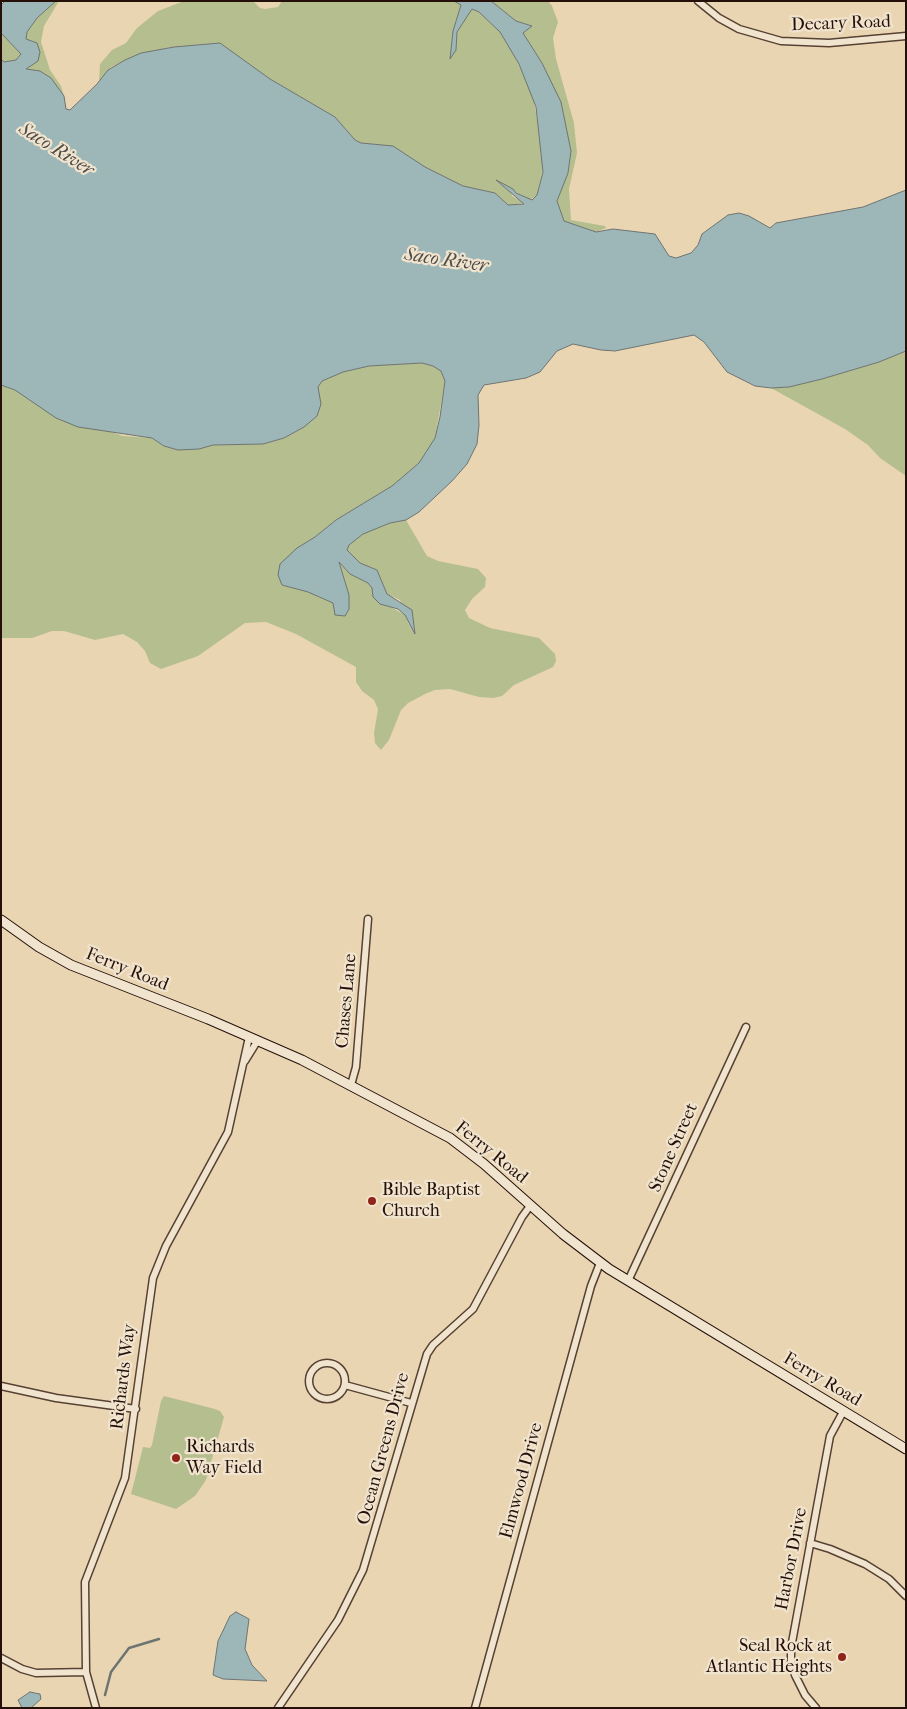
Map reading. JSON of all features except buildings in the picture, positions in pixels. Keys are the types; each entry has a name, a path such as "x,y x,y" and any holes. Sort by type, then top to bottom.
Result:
{"main road":[{"name":"Ferry Road","path":"1,920 39,947 71,965 253,1038 351,1085 450,1138 484,1164 530,1206 600,1263 906,1449"}],"street":[{"name":"Decary Road","path":"698,1 740,29 781,41 829,43 906,36"},
{"name":"Chases Lane","path":"351,1085 356,1067 368,919"},
{"name":"Stone Street","path":"628,1281 746,1027"},
{"name":"Richards Way","path":"96,1708 86,1672 85,1582 124,1485 136,1409 150,1293 155,1270 170,1237 226,1137 234,1113 245,1061 245,1049 253,1038"},
{"name":"Ocean Greens Drive","path":"278,1708 338,1620 361,1576 371,1550 422,1365 430,1349 473,1309 522,1216 530,1206"},
{"name":"Elmwood Drive","path":"475,1708 591,1286 600,1263"},
{"path":"324,1363 333,1363 343,1371 345,1385 338,1396 330,1399 321,1398 312,1390 310,1377 316,1366 324,1363"},
{"path":"345,1385 411,1404"},
{"path":"1,1386 64,1400 136,1409"},
{"name":"Harbor Drive","path":"814,1707 800,1686 792,1668 791,1655 830,1436 843,1412"},
{"path":"810,1543 835,1550 866,1564 889,1579 906,1596"},
{"path":"1,1658 22,1669 36,1673 86,1672"}],"green space":[{"path":"56,1 59,1 44,26 41,42 50,70 61,86 64,96 51,78 40,71 28,71 26,69 35,63 35,42 26,39 27,32 37,18"},
{"path":"184,1 253,1 260,8 265,9 278,7 282,1 454,1 461,5 453,31 451,51 456,50 457,32 472,9 479,12 500,32 512,51 533,95 544,163 537,195 530,200 496,181 511,192 512,196 524,203 508,205 495,193 463,186 425,167 393,146 361,143 355,140 335,117 270,79 220,43 174,47 141,53 111,67 99,81 100,64 112,50 126,43 137,28 158,11"},
{"path":"491,1 548,1 552,6 558,22 553,38 556,59 574,123 577,153 569,189 571,220 605,226 606,228 596,232 564,221 557,201 568,173 571,151 564,123 564,114 542,63 523,33 530,25 516,21"},
{"path":"1,33 21,54 16,60 4,62 1,59"},
{"path":"906,351 906,476 880,458 868,445 845,429 771,388 789,387 822,379 879,362"},
{"path":"422,363 433,366 441,371 445,381 435,438 419,463 392,486 336,520 315,537 297,548 281,585 308,592 333,603 346,584 339,562 350,574 368,583 373,588 373,597 405,615 413,634 400,600 387,594 377,570 360,563 347,550 349,545 363,534 390,523 406,520 427,556 438,561 478,569 486,578 485,587 472,599 465,610 469,618 490,628 539,638 555,654 556,661 553,667 514,685 502,696 493,698 479,697 450,689 435,690 427,693 408,703 401,710 389,740 381,750 375,743 374,733 378,709 374,700 362,691 356,682 356,667 296,634 266,622 245,623 198,656 161,669 150,663 145,651 137,642 123,634 95,640 64,631 52,631 32,638 1,638 1,385 15,390 40,406 123,436 152,438 164,446 178,450 199,449 213,445 263,444 284,438 304,427 321,404 318,387 322,381 343,372 369,366"},
{"name":"Richards Way Field","path":"164,1396 215,1409 220,1411 224,1417 206,1480 195,1496 176,1509 131,1494 143,1447 150,1448 152,1445 161,1401"}],"water":[{"name":"Saco River","path":"5,1 56,1 37,18 27,32 26,39 37,43 40,52 38,61 26,69 40,71 51,78 64,96 66,109 70,110 97,84 108,70 141,53 174,47 220,43 270,79 335,117 355,140 361,143 393,146 425,167 463,186 495,193 508,205 524,204 496,180 513,189 516,193 532,200 537,195 543,172 536,107 519,64 500,32 479,12 472,9 457,32 456,50 450,59 453,31 461,5 454,1 491,1 516,21 532,26 523,33 542,63 561,102 571,151 568,173 557,201 564,221 596,232 613,229 655,234 669,256 676,258 691,253 698,245 702,234 728,215 739,213 749,216 770,228 776,223 863,207 906,190 906,351 879,362 822,379 789,387 771,388 755,386 727,372 704,342 694,335 615,351 573,344 557,351 540,372 526,378 484,385 478,395 479,425 477,444 467,464 419,512 406,520 390,523 363,534 349,545 347,550 360,563 377,570 387,594 412,610 415,634 405,615 398,609 380,604 373,597 372,588 368,583 350,574 339,562 349,595 349,609 345,616 335,615 333,603 308,592 282,585 278,575 280,564 297,548 315,537 336,520 392,486 419,463 435,438 445,381 441,371 433,366 422,363 369,366 343,372 322,381 318,387 321,404 317,416 304,427 284,438 263,444 213,445 199,449 178,450 164,446 152,438 78,427 56,418 15,390 1,385 1,59 4,62 16,60 21,54 1,33 1,5"},
{"path":"236,1612 249,1619 245,1649 252,1665 267,1681 223,1679 213,1675 218,1641 230,1616"},
{"path":"30,1692 40,1694 41,1699 31,1708 22,1708 18,1700"}],"waterway":[{"path":"105,1695 111,1672 129,1648 159,1639"}],"place":[{"name":"Bible Baptist Church","path":"372,1201"},
{"name":"Richards Way Field","path":"176,1458"},
{"name":"Seal Rock at Atlantic Heights","path":"842,1657"}]}
